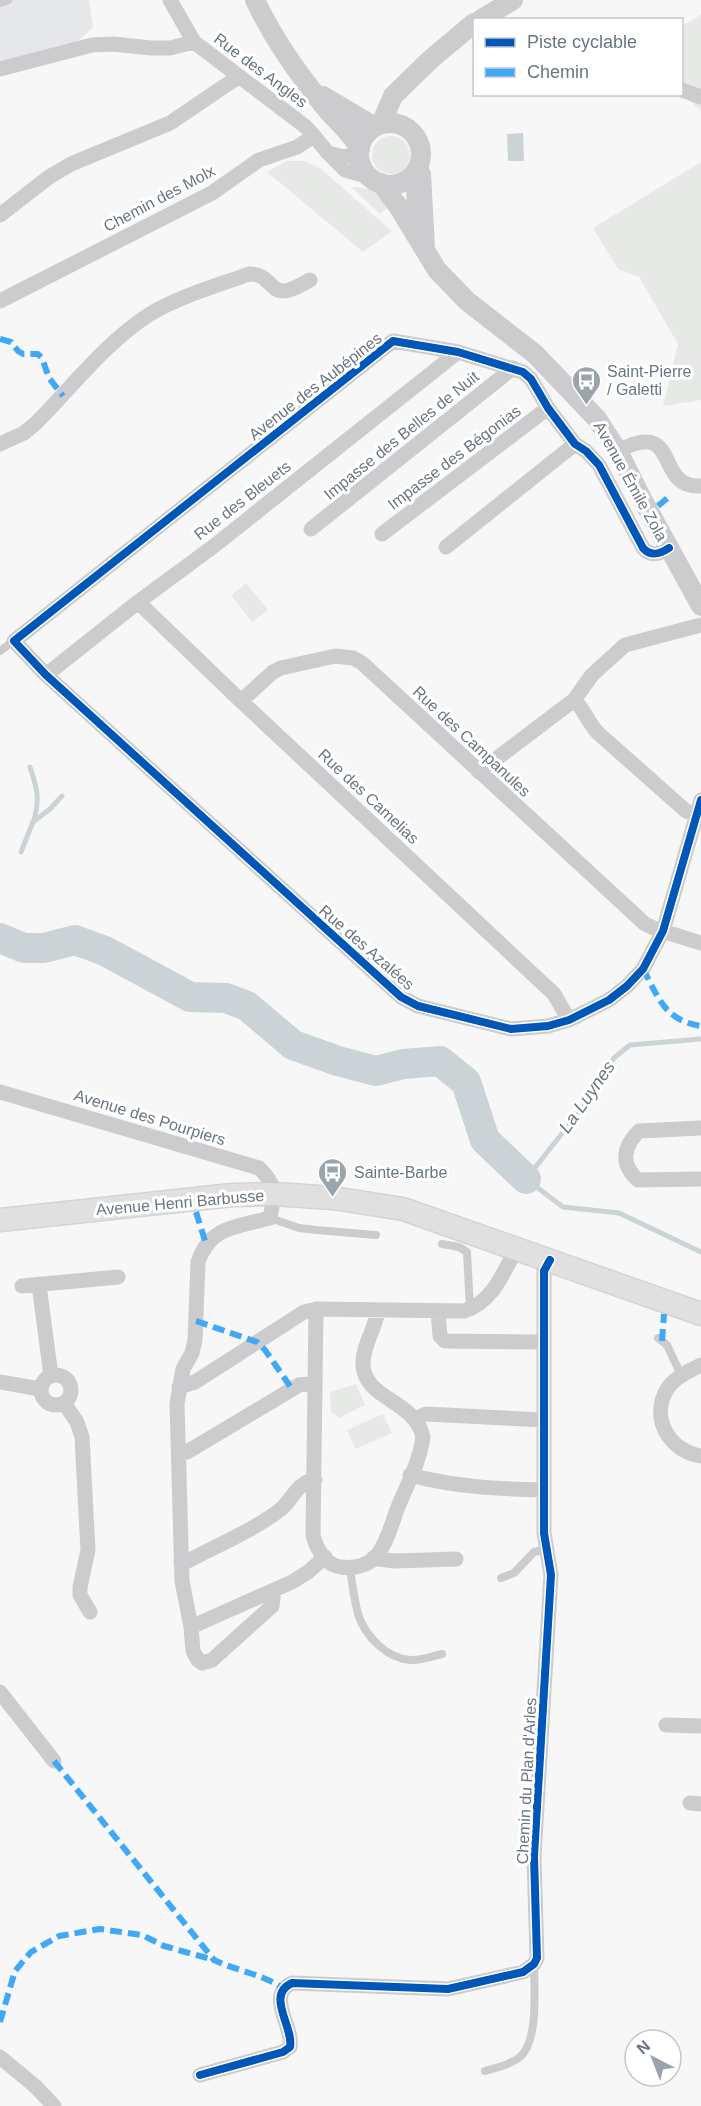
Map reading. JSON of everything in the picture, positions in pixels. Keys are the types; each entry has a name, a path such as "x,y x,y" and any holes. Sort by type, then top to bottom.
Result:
{"main road":[{"name":"Avenue Henri Barbusse","path":"0,1220 232,1195 274,1194 333,1198 403,1209 701,1314"}],"street":[{"name":"Rue des Angles","path":"170,0 194,42 306,127 314,136"},
{"path":"255,0 295,71 354,138 362,166 375,180"},
{"path":"484,18 513,0"},
{"path":"359,151 365,136 378,125 393,96 431,59 473,26"},
{"path":"0,69 92,45 114,44 170,48 194,42"},
{"path":"0,215 49,177 71,164 170,123 238,77"},
{"path":"314,136 345,170 375,180 400,183 418,166 420,146 402,109 407,84"},
{"path":"311,89 378,125 396,123 414,133"},
{"path":"683,91 701,97"},
{"name":"Chemin des Molx","path":"0,301 212,193 259,160 297,147 314,136"},
{"path":"328,153 338,157 359,151"},
{"name":"Avenue Émile Zola","path":"418,166 420,242"},
{"name":"Avenue Émile Zola","path":"375,180 388,190 437,270 467,301 544,363 597,419 618,451 701,606"},
{"path":"0,444 24,433 36,423 111,344 151,314 172,303 249,274 263,277 278,290 283,291 310,280"},
{"name":"Avenue des Aubépines","path":"14,641 393,341 458,352 523,372 531,379 548,408 575,444 586,451 599,465 647,552 654,554 669,548"},
{"name":"Rue des Bleuets","path":"46,675 138,602 214,546 458,352"},
{"name":"Impasse des Belles de Nuit","path":"311,529 513,368"},
{"name":"Impasse des Bégonias","path":"382,534 548,408"},
{"path":"618,451 635,442 653,442 660,448 675,476 690,486 701,486"},
{"path":"446,547 575,444"},
{"name":"Rue des Camelias","path":"138,602 555,994 569,1020"},
{"path":"479,772 574,700 592,675 625,645 701,625"},
{"name":"Rue des Azalées","path":"14,641 46,675 401,997 418,1006 511,1029 548,1026 569,1020 609,1000 644,969 663,931 699,807"},
{"name":"Rue des Campanules","path":"241,701 280,668 335,656 353,658 362,663 645,924 701,943"},
{"path":"574,700 582,707 591,726 598,734 686,811 699,807"},
{"name":"Avenue des Pourpiers","path":"0,1092 259,1168 268,1177 274,1194"},
{"path":"701,1128 639,1131 629,1141 626,1155 628,1171 638,1180 701,1179"},
{"path":"274,1194 270,1218 221,1231 213,1236 202,1251 198,1262 195,1340 192,1353 183,1369 177,1404 182,1581 195,1656 202,1663 207,1662 272,1606 274,1591"},
{"path":"179,1387 195,1382 304,1312 316,1309 438,1311 475,1307 492,1292 516,1249"},
{"name":"Chemin du Plan d'Arles","path":"534,1964 537,1958 534,1856 550,1575 544,1533 544,1271 550,1260"},
{"path":"22,1286 118,1277"},
{"path":"39,1285 51,1376"},
{"path":"316,1309 313,1535 316,1547 324,1557 336,1567 350,1568 367,1564 386,1539 423,1437 415,1419 405,1409 378,1392 364,1374 364,1352 374,1329 378,1311"},
{"path":"438,1311 440,1336 445,1341 544,1342"},
{"path":"701,1365 681,1374 668,1389 662,1404 661,1416 664,1430 682,1451 701,1456"},
{"path":"51,1376 63,1377 70,1385 70,1395 64,1403 55,1406 43,1398 40,1389 44,1380 51,1376"},
{"path":"0,1382 40,1389"},
{"path":"179,1454 187,1452 299,1385 315,1383"},
{"path":"64,1403 77,1422 82,1437 88,1550 80,1595 90,1611"},
{"path":"415,1419 426,1414 544,1420"},
{"path":"410,1475 477,1488 544,1490"},
{"path":"181,1563 271,1516 284,1506 303,1483 315,1480"},
{"path":"191,1627 274,1591 308,1572 324,1557"},
{"path":"373,1558 394,1561 456,1558"},
{"path":"0,1692 54,1761"},
{"path":"666,1725 701,1726"},
{"path":"200,2075 283,2052 290,2047 291,2039 279,2000 284,1989 292,1983 448,1989 523,1972 534,1964"},
{"path":"0,2057 35,2086 54,2106"}],"lane":[{"path":"0,3 8,0"},
{"path":"418,166 427,172 429,234 437,270"},
{"path":"0,651 14,641"},
{"path":"270,1218 308,1229 376,1235"},
{"path":"442,1244 459,1246 467,1252 470,1309"},
{"path":"658,1338 667,1345 681,1374"},
{"path":"501,1578 514,1573 534,1552 547,1549"},
{"path":"350,1568 359,1616 367,1632 382,1648 396,1658 413,1661 442,1654"},
{"path":"485,2071 511,2063 522,2056 529,2044 534,2017 534,1964"}],"shaded area":[{"path":"0,0 89,0 93,28 73,45 0,63"},
{"path":"701,15 701,111 683,94 683,25"},
{"path":"523,133 524,161 508,161 507,134"},
{"path":"391,136 404,142 410,155 404,168 391,174 378,168 372,155 378,142"},
{"path":"287,161 305,161 320,168 392,231 363,252 267,172"},
{"path":"701,162 701,400 663,406 678,344 639,277 618,269 593,228"},
{"path":"351,187 373,191 391,205 380,214"},
{"path":"246,583 268,610 252,622 231,595"},
{"path":"356,1384 365,1405 339,1418 331,1412 330,1392"},
{"path":"383,1414 392,1433 355,1449 347,1430"}],"waterway":[{"path":"30,767 37,793 34,820"},
{"path":"21,852 33,822 62,796"},
{"path":"0,938 24,948 44,948 75,940 105,951 190,997 226,998 247,1006 293,1045 338,1061 376,1071 403,1064 440,1061 466,1082 485,1140 526,1179"},
{"name":"La Luynes","path":"701,1039 630,1045 614,1058 583,1107 526,1179 563,1207 619,1213 701,1252"}],"marked path":[{"path":"0,339 11,342 23,354 38,354 42,358 49,378 63,396"},
{"path":"658,506 671,495"},
{"path":"643,969 664,1006 671,1013 679,1019 701,1026"},
{"path":"196,1212 206,1244"},
{"path":"662,1341 664,1314"},
{"path":"196,1321 257,1342 292,1389"},
{"path":"54,1761 214,1960 267,1980 284,1989"},
{"path":"0,2022 15,1971 31,1952 59,1936 100,1929 142,1935 164,1946 214,1960"}],"cycle path":[{"path":"669,548 656,554 649,553 643,548 599,465 586,451 575,444 548,408 531,379 523,372 458,352 393,341 14,641 46,675 401,997 418,1006 511,1029 548,1026 569,1020 609,1000 643,969 663,931 701,800"},
{"path":"200,2075 283,2052 290,2047 288,2030 282,2012 281,1995 284,1988 292,1983 448,1989 523,1972 534,1964 537,1958 534,1856 551,1575 544,1533 544,1271 550,1260"}],"place":[{"name":"Saint-Pierre / Galetti","path":"586,406"},
{"name":"Sainte-Barbe","path":"333,1198"}]}
